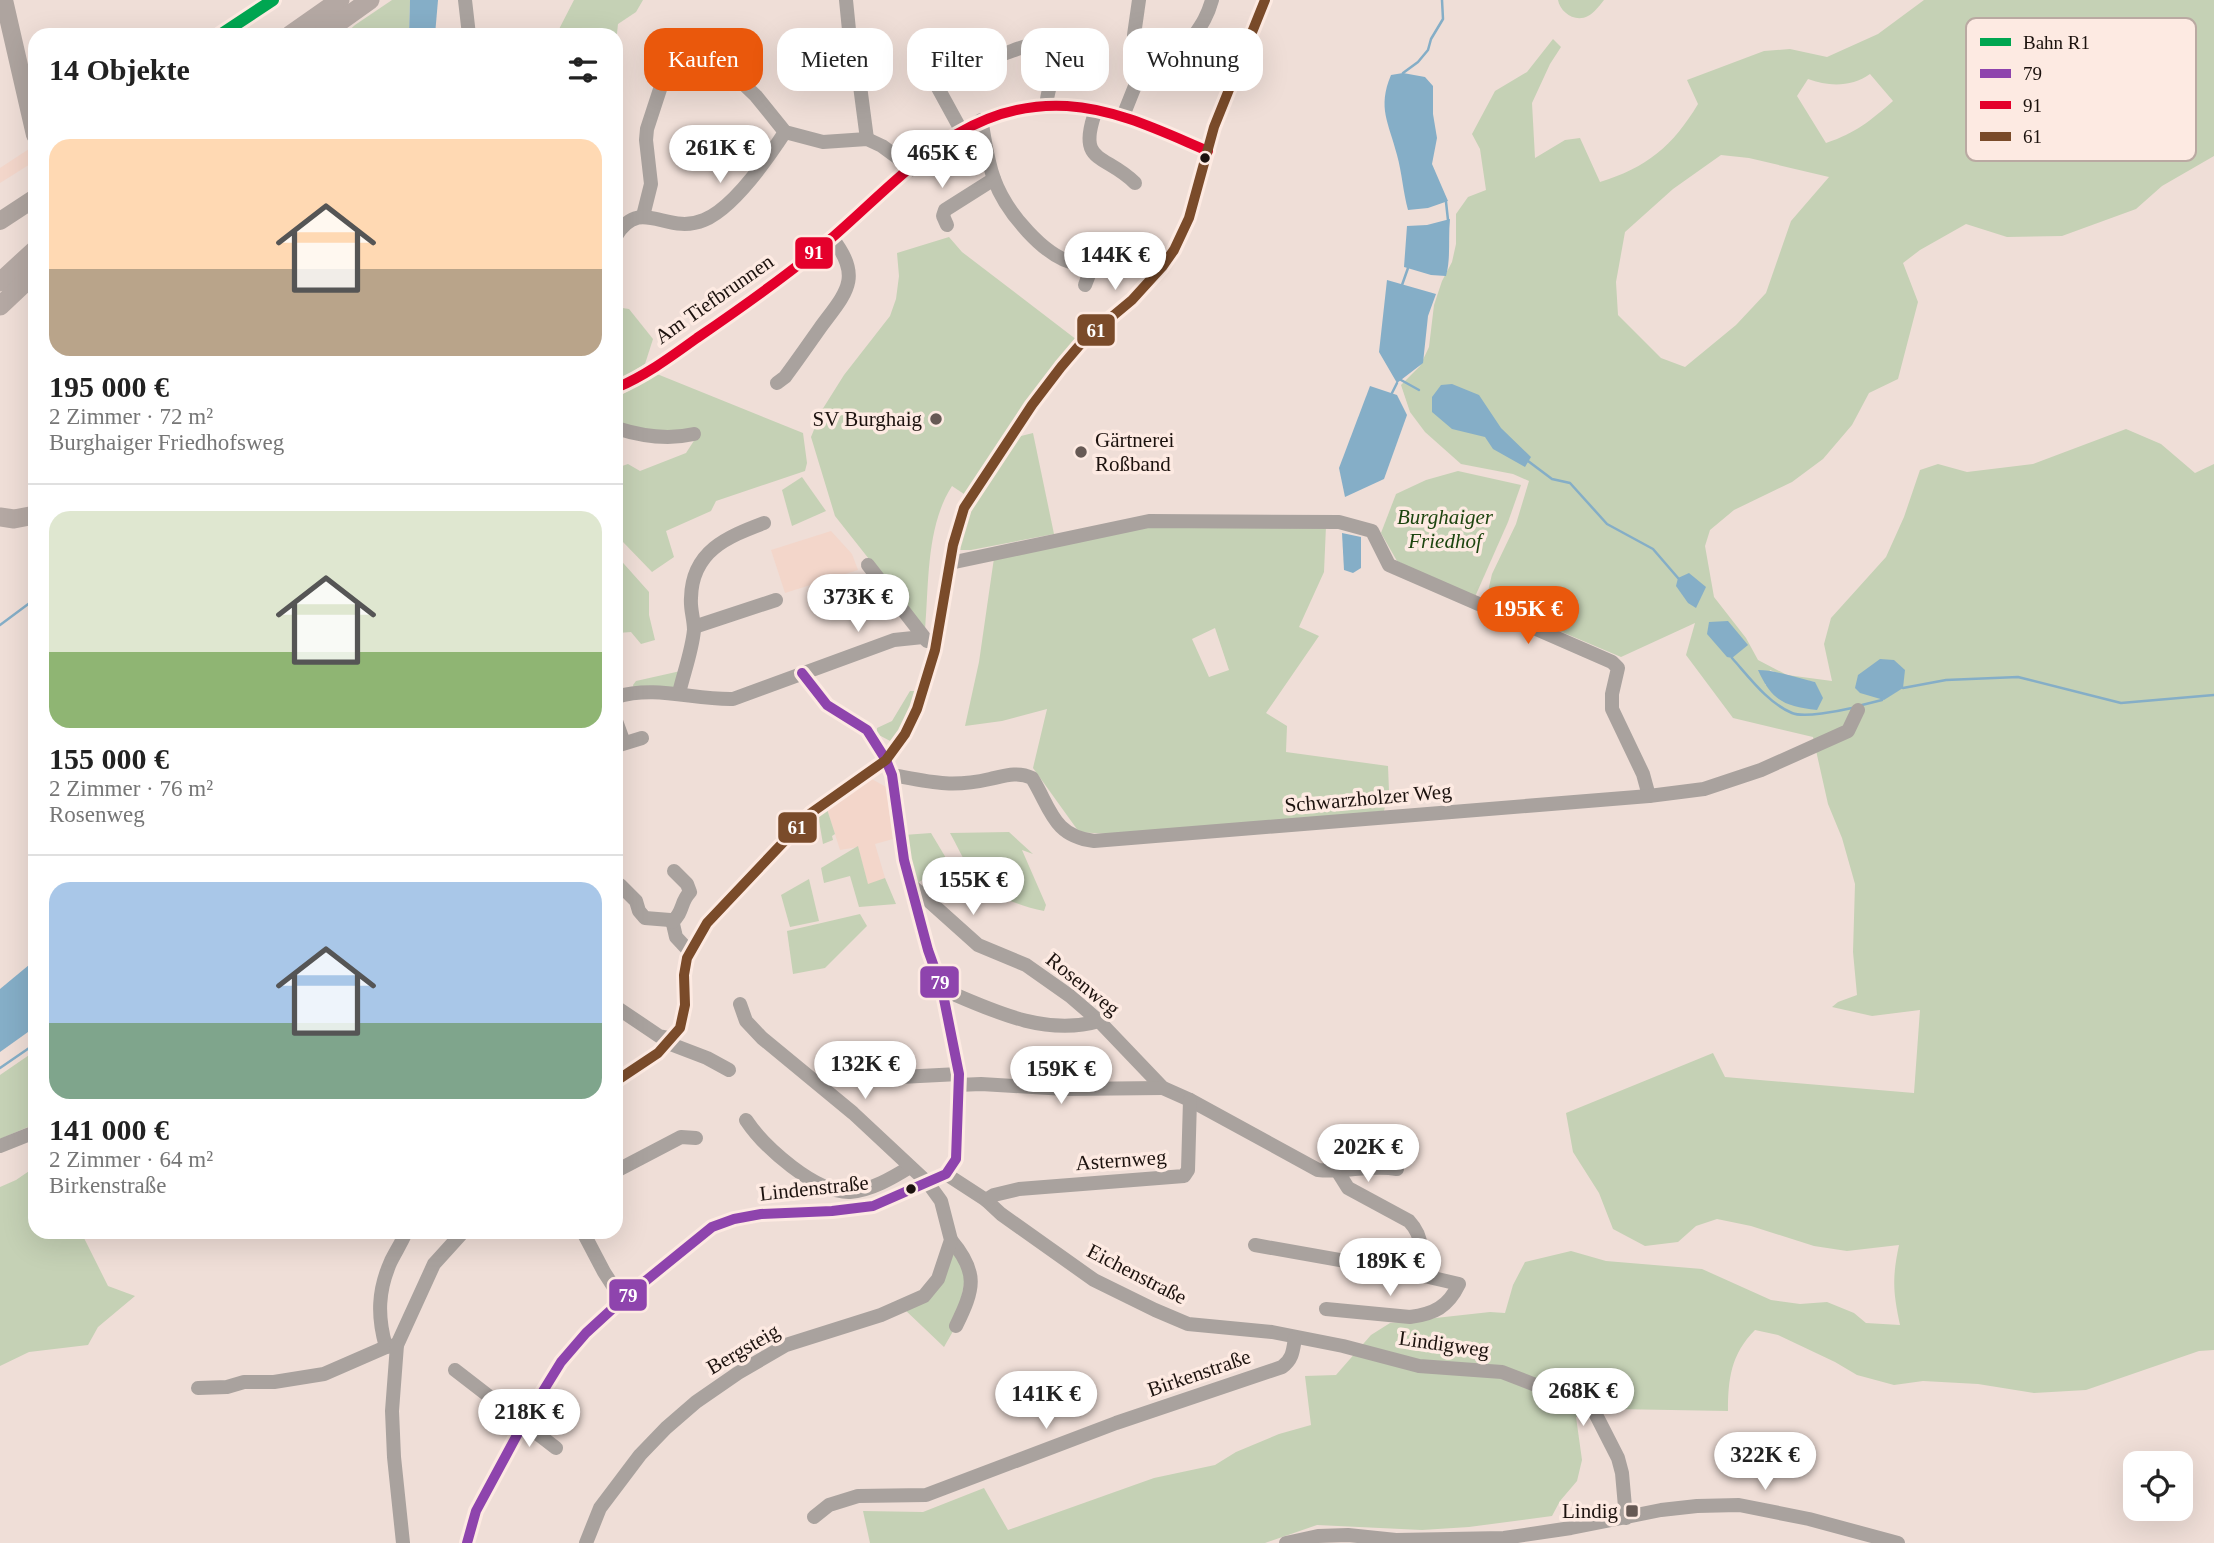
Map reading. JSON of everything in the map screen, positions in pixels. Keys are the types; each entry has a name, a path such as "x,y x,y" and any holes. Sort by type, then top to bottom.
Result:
{"highway":[{"path":"304,28 345,7 370,0"},
{"path":"327,28 345,7"},
{"path":"0,282 28,256"},
{"path":"0,306 28,280"},
{"path":"0,517 28,517"}],"main road":[{"path":"5,0 28,101"},
{"path":"0,221 28,203"}],"street":[{"path":"465,0 468,28"},
{"path":"846,0 867,139"},
{"path":"1135,28 1139,0"},
{"path":"1201,28 1212,0"},
{"path":"623,1076 658,1053 680,1028 686,997 684,975 690,952 707,923 811,813 886,760 901,741 918,709 935,650 950,563 964,508 1032,405 1084,340 1132,300 1174,250 1189,218 1214,127 1265,0"},
{"path":"961,130 932,77 932,71 938,65 954,58 991,57 1028,44 1055,42 1061,50 1062,59 1051,84 1046,106"},
{"path":"643,216 651,184 647,130 672,45 699,54 734,75 757,96 785,132 823,142 867,139 897,156 909,170"},
{"path":"1123,116 1134,91"},
{"name":"Am Tiefbrunnen","path":"623,384 668,359 727,318 832,238 938,145 981,120 1008,111 1068,106 1123,116 1208,150"},
{"path":"1096,110 1089,140 1091,150 1096,157 1124,172 1135,183"},
{"path":"981,120 993,179 1020,223 1036,240 1067,262 1120,262 1143,270"},
{"path":"623,225 632,218 643,216 680,226 707,219 756,174 785,132"},
{"path":"947,225 943,216 945,210 993,179"},
{"path":"777,383 785,377 844,297 849,278 848,268 841,250 832,238"},
{"path":"1085,285 1090,272 1089,264"},
{"path":"623,430 637,435 680,437 694,434"},
{"path":"950,563 1149,521 1339,522 1372,531 1390,565 1612,662 1618,668 1612,694 1612,709 1643,774 1649,796"},
{"path":"678,693 692,647 694,627 691,589 699,565 720,541 764,523"},
{"path":"868,565 935,650"},
{"path":"694,627 776,600"},
{"path":"623,696 648,691 678,693 713,700 733,699 894,640 923,637"},
{"path":"802,673 827,705 867,730 892,775 898,831 942,989 959,1080 956,1159 946,1174"},
{"name":"Schwarzholzer Weg","path":"892,775 963,785 1025,774 1032,778 1065,833 1078,839 1094,841 1649,796 1704,789 1761,770 1848,731 1858,710"},
{"path":"623,744 642,738"},
{"path":"623,888 636,901 639,911 646,918 672,922 680,915 684,900 690,892 687,884 674,871"},
{"name":"Rosenweg","path":"911,885 978,945 1026,965 1070,996 1100,1021 1163,1088 1318,1170 1338,1172 1367,1166 1397,1168"},
{"path":"672,922 676,937 690,952"},
{"path":"942,989 995,1012 1032,1022 1083,1026 1100,1021"},
{"path":"740,1004 746,1021 761,1038 853,1113 928,1182 940,1201 951,1240 968,1263 971,1279 965,1307 956,1326"},
{"path":"623,1012 659,1036 669,1038 673,1045 729,1070"},
{"path":"860,1079 959,1080 981,1084 1065,1089 1163,1088"},
{"name":"Asternweg","path":"986,1200 994,1195 1019,1189 1184,1176 1188,1170 1190,1100"},
{"path":"746,1120 758,1138 797,1169 837,1191 865,1189 888,1181 910,1167"},
{"path":"0,1146 28,1135"},
{"path":"623,1167 681,1137 696,1138"},
{"name":"Rosenweg","path":"1338,1172 1348,1188 1409,1221 1415,1227 1420,1236 1418,1264 1407,1272"},
{"name":"Lindenstraße","path":"467,1543 476,1511 524,1422 561,1362 586,1333 622,1300 712,1227 761,1214 860,1209 946,1174"},
{"name":"Eichenstraße","path":"946,1174 986,1200 1001,1214 1094,1280 1155,1310 1188,1324 1272,1332 1294,1338"},
{"path":"402,1239 392,1260 380,1301 379,1318 391,1346 393,1423 403,1543"},
{"path":"198,1388 227,1387 244,1382 274,1382 324,1374 391,1346 434,1264 457,1239"},
{"path":"587,1239 622,1300"},
{"name":"Bergsteig","path":"586,1543 600,1508 640,1455 696,1402 786,1345 881,1315 923,1296 938,1279 951,1240"},
{"path":"1255,1245 1459,1284 1452,1299 1434,1311 1422,1315 1409,1317 1326,1309"},
{"name":"Birkenstraße","path":"836,1494 926,1495 1116,1423 1282,1367 1289,1362 1293,1354 1294,1338"},
{"name":"Lindigweg","path":"1294,1338 1343,1346 1419,1366 1502,1373 1592,1408 1618,1458 1626,1518"},
{"path":"455,1370 556,1448"},
{"name":"Birkenstraße","path":"814,1517 829,1505 858,1496"},
{"path":"1286,1543 1318,1536 1348,1535 1410,1540 1504,1538 1697,1506 1739,1505 1810,1519 1898,1543"}],"shaded area":[{"path":"259,0 281,0 237,28 216,28"},
{"path":"28,150 28,165 0,183 0,168"},
{"path":"831,531 852,554 858,570 785,593 771,550"},
{"path":"870,778 886,787 893,839 875,844 885,878 868,885 858,847 840,850 827,809"}],"green space":[{"path":"392,0 410,0 409,28 352,28"},
{"path":"574,0 643,0 636,12 618,24 618,28 560,28"},
{"path":"1558,0 1604,0 1590,15 1578,18 1565,12"},
{"path":"1924,0 2214,0 2214,156 2162,186 2136,209 2062,236 2007,237 1966,224 1920,250 1903,263 1918,302 1898,379 1869,393 1852,425 1823,459 1792,482 1734,510 1710,530 1705,546 1714,597 1746,638 1758,660 1787,675 1832,681 1824,644 1831,618 1886,557 1904,517 1920,470 1938,464 1967,472 2033,464 2126,429 2161,444 2195,473 2214,464 2214,1350 2199,1351 2086,1390 2034,1393 1978,1384 1923,1381 1894,1385 1857,1375 1778,1335 1755,1330 1736,1358 1729,1388 1728,1411 1614,1409 1576,1417 1582,1460 1577,1481 1560,1501 1552,1516 1422,1530 1317,1525 1265,1543 870,1543 863,1511 923,1512 984,1488 1008,1530 1154,1478 1215,1465 1236,1452 1279,1434 1311,1425 1305,1376 1336,1375 1371,1335 1390,1323 1490,1312 1505,1313 1513,1285 1525,1262 1571,1251 1606,1261 1702,1269 1771,1300 1800,1304 1827,1302 1854,1313 1866,1323 1900,1325 1894,1285 1899,1245 1847,1251 1814,1246 1751,1226 1717,1219 1696,1226 1678,1242 1645,1246 1613,1229 1599,1193 1573,1152 1566,1113 1713,1053 1725,1077 1914,1093 1920,1010 1872,1016 1832,1007 1857,995 1853,952 1855,884 1842,838 1828,804 1813,737 1733,718 1686,655 1695,623 1621,657 1486,600 1492,574 1516,524 1529,481 1513,474 1461,464 1425,432 1410,412 1401,385 1420,366 1429,347 1434,305 1452,262 1456,244 1456,214 1468,197 1486,190 1480,149 1472,134 1495,91 1527,72 1553,39 1561,47 1532,103 1535,158 1565,140 1580,138 1600,182 1645,162 1679,132 1698,104 1687,80 1764,51 1790,49 1827,57 1878,34","holes":["1870,74 1893,101 1862,126 1826,143 1797,96 1808,79 1840,84 1856,81","1721,155 1749,158 1829,177 1791,221 1766,293 1736,325 1685,367 1661,358 1618,315 1616,282 1625,232 1673,189","1770,670 1788,677 1815,682 1765,685"]},
{"path":"949,237 962,252 1077,340 967,496 952,486 937,519 933,537 925,630 835,516 811,437 822,410 844,375 890,316 896,299 899,276 897,253"},
{"path":"623,308 629,309 653,339 645,364 623,378"},
{"path":"657,374 803,433 807,463 805,471 716,501 711,511 666,531 674,557 652,572 623,542 623,466 628,464 640,471 686,453 699,433 637,431 623,426 623,394"},
{"path":"1033,433 1054,534 971,550 958,550 970,505 1017,437"},
{"name":"Burghaiger Friedhof","path":"1458,471 1521,485 1474,599 1397,561 1381,533 1396,494 1426,480"},
{"path":"802,477 826,511 792,526 782,490"},
{"path":"1326,526 1324,572 1299,627 1319,636 1266,713 1287,726 1286,752 1388,766 1389,791 1384,811 1135,836 1079,832 1033,768 1047,709 1002,721 965,726 979,662 994,558 1148,527","holes":["1215,628 1229,670 1209,677 1192,639"]},
{"path":"623,563 649,592 649,615 655,640 641,644 631,632 623,633"},
{"path":"685,670 679,693 634,689 636,681"},
{"path":"910,691 917,691 913,713 892,742 877,734 877,728 892,721"},
{"path":"827,809 835,834 832,836 833,840 823,844 818,815"},
{"path":"1009,832 1033,854 1022,850 1046,905 1044,911 1014,902 986,887 969,867 950,833"},
{"path":"931,833 949,863 916,884 904,835"},
{"path":"858,846 868,884 885,878 896,904 859,907 850,876 824,883 821,868"},
{"path":"809,879 819,921 790,927 781,895"},
{"path":"860,914 867,926 825,968 793,974 787,931"},
{"path":"28,1056 28,1127 0,1139 0,1075"},
{"path":"28,1172 28,1239 84,1239 108,1286 135,1296 98,1327 88,1345 29,1352 0,1366 0,1187"},
{"path":"951,1240 968,1263 956,1326 944,1347 902,1307 924,1296"}],"water":[{"path":"410,0 438,0 436,28 409,28"},
{"path":"1403,73 1425,77 1433,86 1433,114 1437,138 1432,164 1448,201 1428,208 1408,210 1386,115 1385,97 1391,75"},
{"path":"1450,219 1446,276 1431,275 1404,267 1407,226 1427,225"},
{"path":"1387,280 1436,294 1428,316 1423,363 1397,383 1379,352"},
{"path":"1452,384 1479,395 1501,428 1531,457 1525,467 1493,449 1485,437 1452,429 1432,412 1432,397 1441,385"},
{"path":"1370,386 1397,395 1407,415 1384,479 1345,497 1339,468"},
{"path":"1342,533 1361,537 1361,568 1353,573 1344,570"},
{"path":"1689,573 1706,587 1696,608 1688,603 1676,586 1678,578"},
{"path":"1728,621 1748,645 1732,658 1727,657 1707,634 1709,622"},
{"path":"1880,659 1894,660 1905,670 1903,688 1884,700 1860,693 1855,688 1858,675"},
{"path":"1758,670 1815,682 1823,698 1817,710 1780,700 1768,689"},
{"path":"28,966 28,1032 0,1052 0,989"}],"waterway":[{"path":"1403,73 1428,50 1443,19 1442,0"},
{"path":"1446,202 1448,220"},
{"path":"1402,285 1408,268"},
{"path":"1401,380 1419,390"},
{"path":"1392,393 1397,383"},
{"path":"1528,461 1552,479 1570,483 1607,524 1653,549 1678,578"},
{"path":"0,625 28,604"},
{"path":"1732,658 1767,696 1792,713 1813,714 1852,708"},
{"path":"1903,688 1946,680 2018,677 2121,703 2214,695"},
{"path":"1862,705 1882,700"},
{"path":"0,1068 28,1049"}],"rail line":[{"name":"R1","path":"231,28 273,0"}],"transit line":[{"name":"61","path":"623,1076 658,1053 680,1028 685,1005 684,975 687,958 707,923 811,813 886,760 905,734 917,709 935,650 953,545 964,508 1032,405 1061,367 1084,340 1132,300 1174,250 1189,218 1214,127 1265,0"},
{"name":"91","path":"623,385 658,365 784,276 938,146 967,128 997,115 1031,107 1086,108 1139,122 1208,151"},
{"name":"79","path":"467,1543 476,1511 524,1422 561,1362 586,1333 622,1300 712,1227 761,1214 873,1206 946,1174 956,1159 959,1074 942,989 928,950 904,860 892,775 867,730 827,705 802,673"}],"place":[{"name":"SV Burghaig","path":"936,419"},
{"name":"Gärtnerei Roßband","path":"1081,452"},
{"name":"Lindig","path":"1632,1511"}]}
